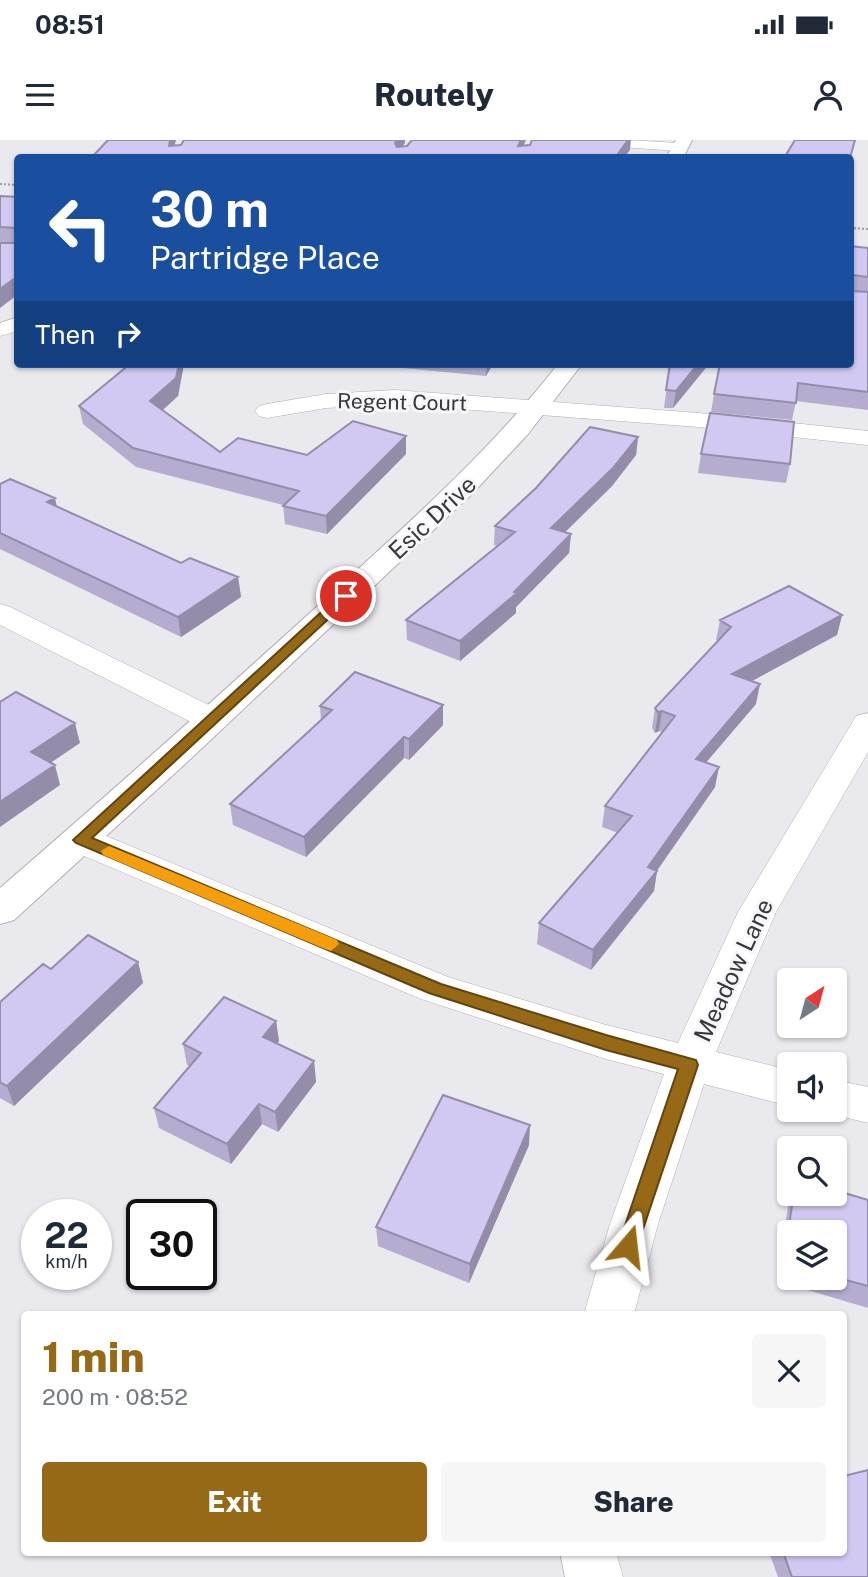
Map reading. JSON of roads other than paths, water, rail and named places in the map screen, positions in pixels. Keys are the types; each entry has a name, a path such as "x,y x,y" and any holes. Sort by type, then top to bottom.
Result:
{"street":[{"path":"591,140 679,148"},
{"name":"Esic Drive","path":"0,910 213,720 480,471 538,406 567,368"},
{"name":"Regent Court","path":"267,411 326,401 395,397 538,406 868,438"},
{"path":"0,613 213,720"},
{"name":"Meadow Lane","path":"610,1311 634,1224 689,1065 757,912 868,723"},
{"path":"81,840 435,988 606,1042 777,1085"},
{"path":"847,1101 868,1105"},
{"path":"589,1556 594,1577"}]}
